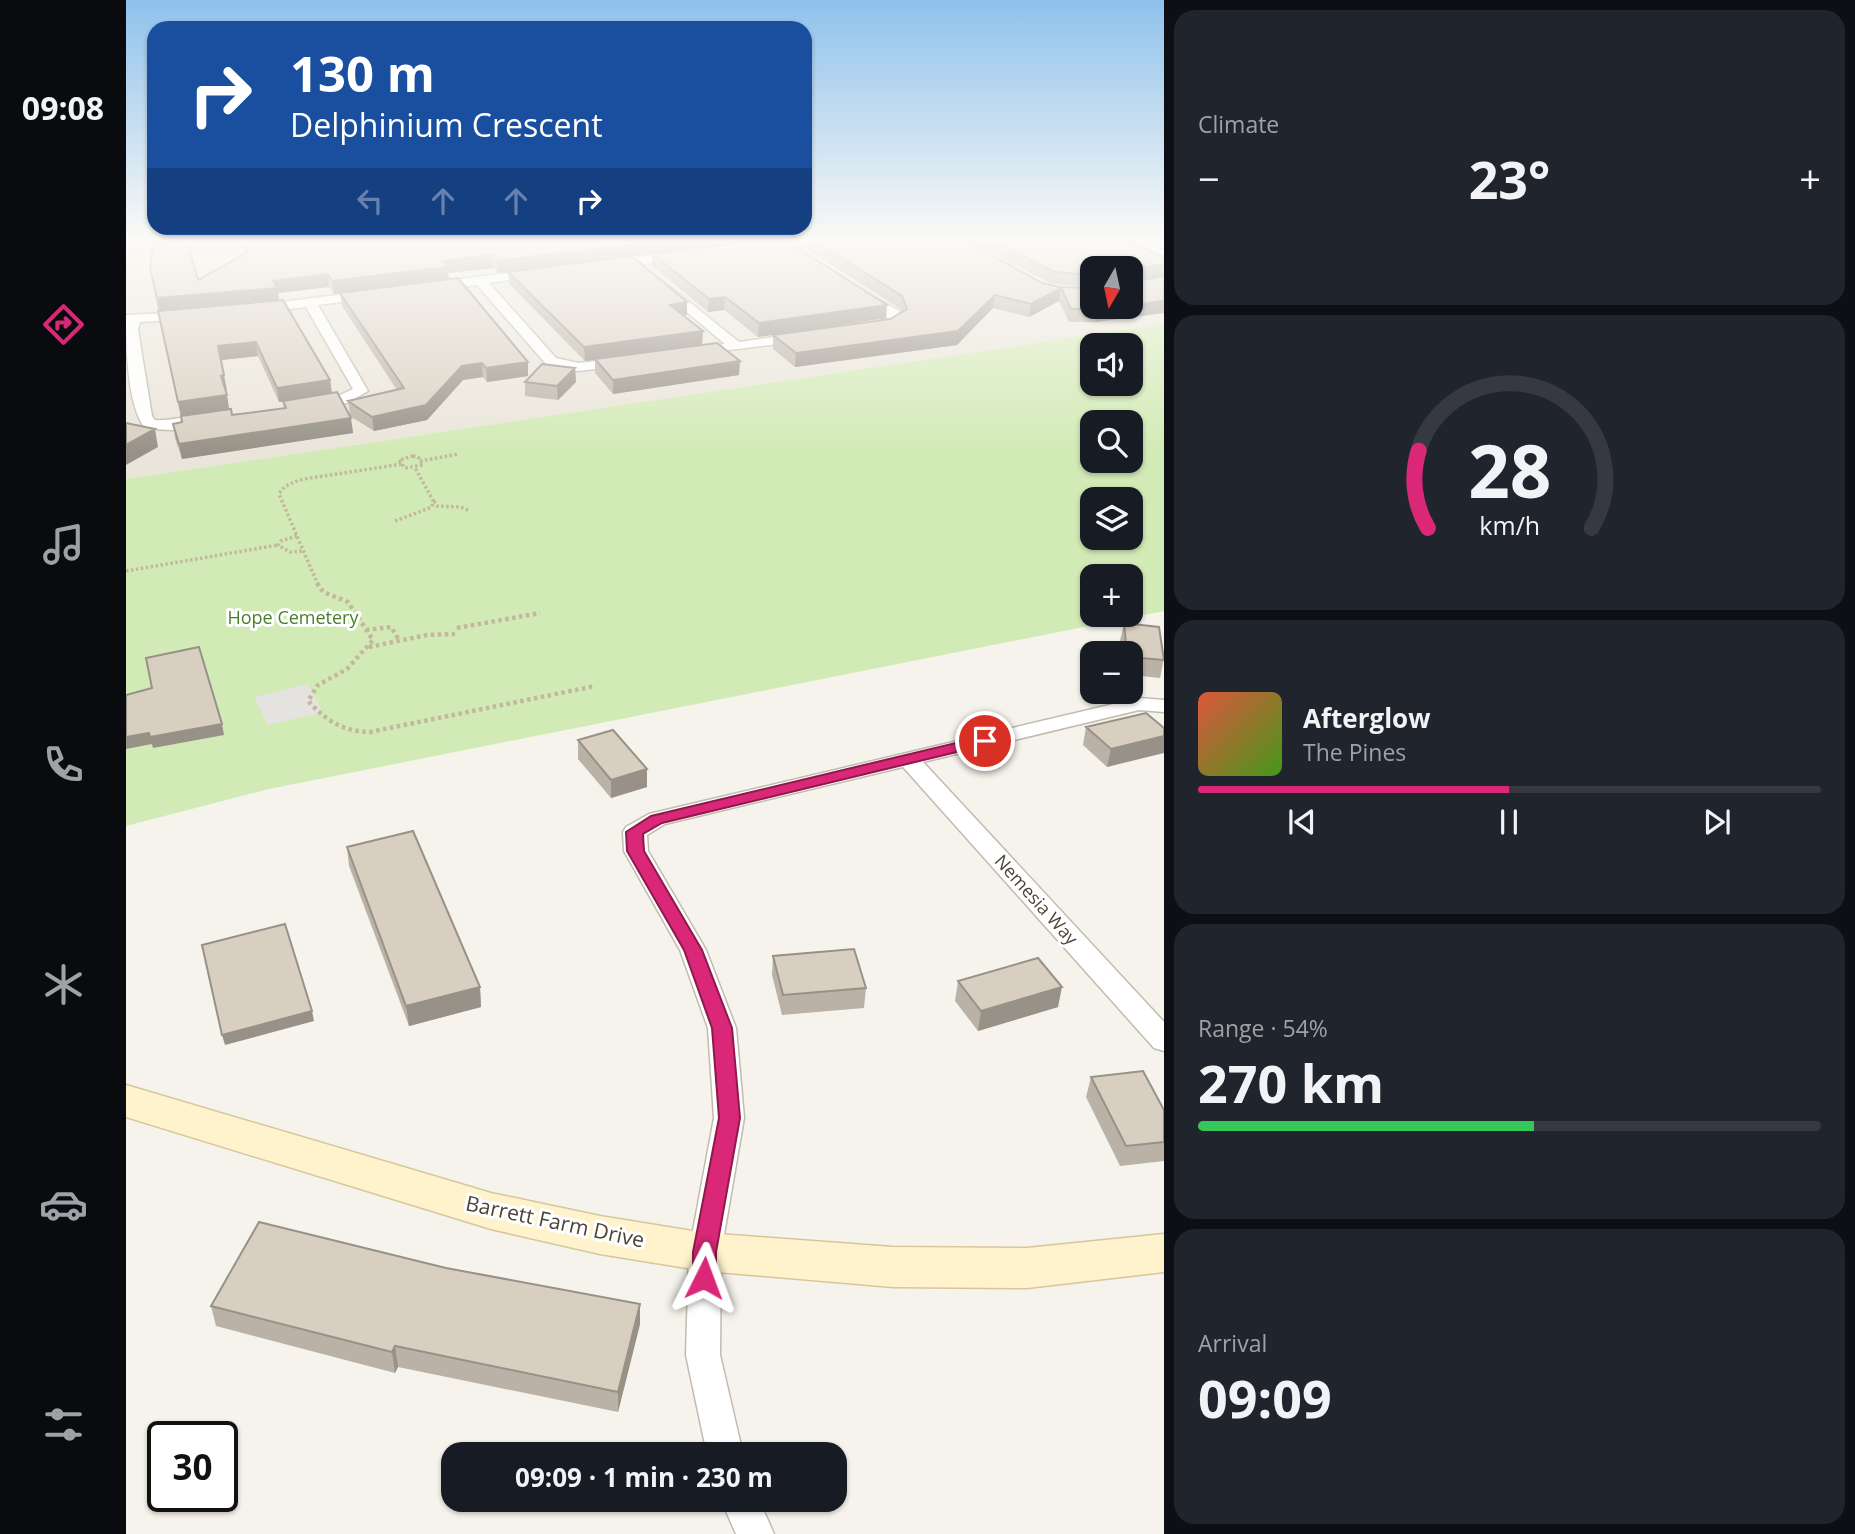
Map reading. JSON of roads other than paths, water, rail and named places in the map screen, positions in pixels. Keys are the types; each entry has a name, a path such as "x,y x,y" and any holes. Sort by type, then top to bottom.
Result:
{"street":[{"path":"236,312 256,310"},
{"path":"302,406 342,400 361,391 314,310"},
{"path":"505,310 551,361 564,367 584,368 639,360"},
{"path":"693,310 736,346"},
{"path":"860,329 888,326 897,321 894,314 887,310"},
{"path":"198,316 130,319 144,416 150,424 166,426 220,418"},
{"path":"681,354 819,335"},
{"path":"722,1442 703,1355 705,1252 729,1118 722,1028 693,950 636,851 635,832 657,819 908,759 1139,704 1164,706"},
{"name":"Nemesia Way","path":"908,759 1164,1041"},
{"name":"Barrett Farm Drive","path":"126,1101 491,1211 600,1235 705,1252 892,1267 1027,1268 1164,1253"},
{"path":"745,1512 755,1534"}],"park label":[{"name":"Hope Cemetery","path":"293,618"}]}
